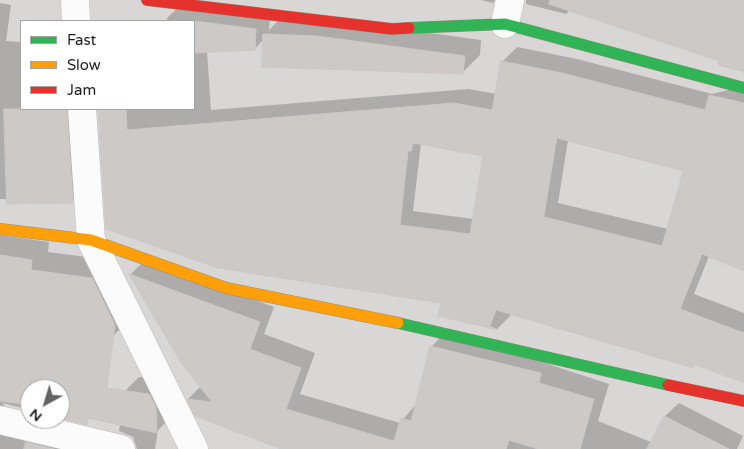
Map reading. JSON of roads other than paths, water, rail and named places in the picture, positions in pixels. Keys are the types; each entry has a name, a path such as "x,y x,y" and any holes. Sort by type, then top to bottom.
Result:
{"street":[{"path":"75,0 76,20"},
{"path":"147,0 171,1 392,29 507,12 744,88"},
{"path":"82,110 91,240 194,449"},
{"path":"0,229 91,240 226,288 418,327 585,367 744,401"},
{"path":"0,420 121,449"}]}
